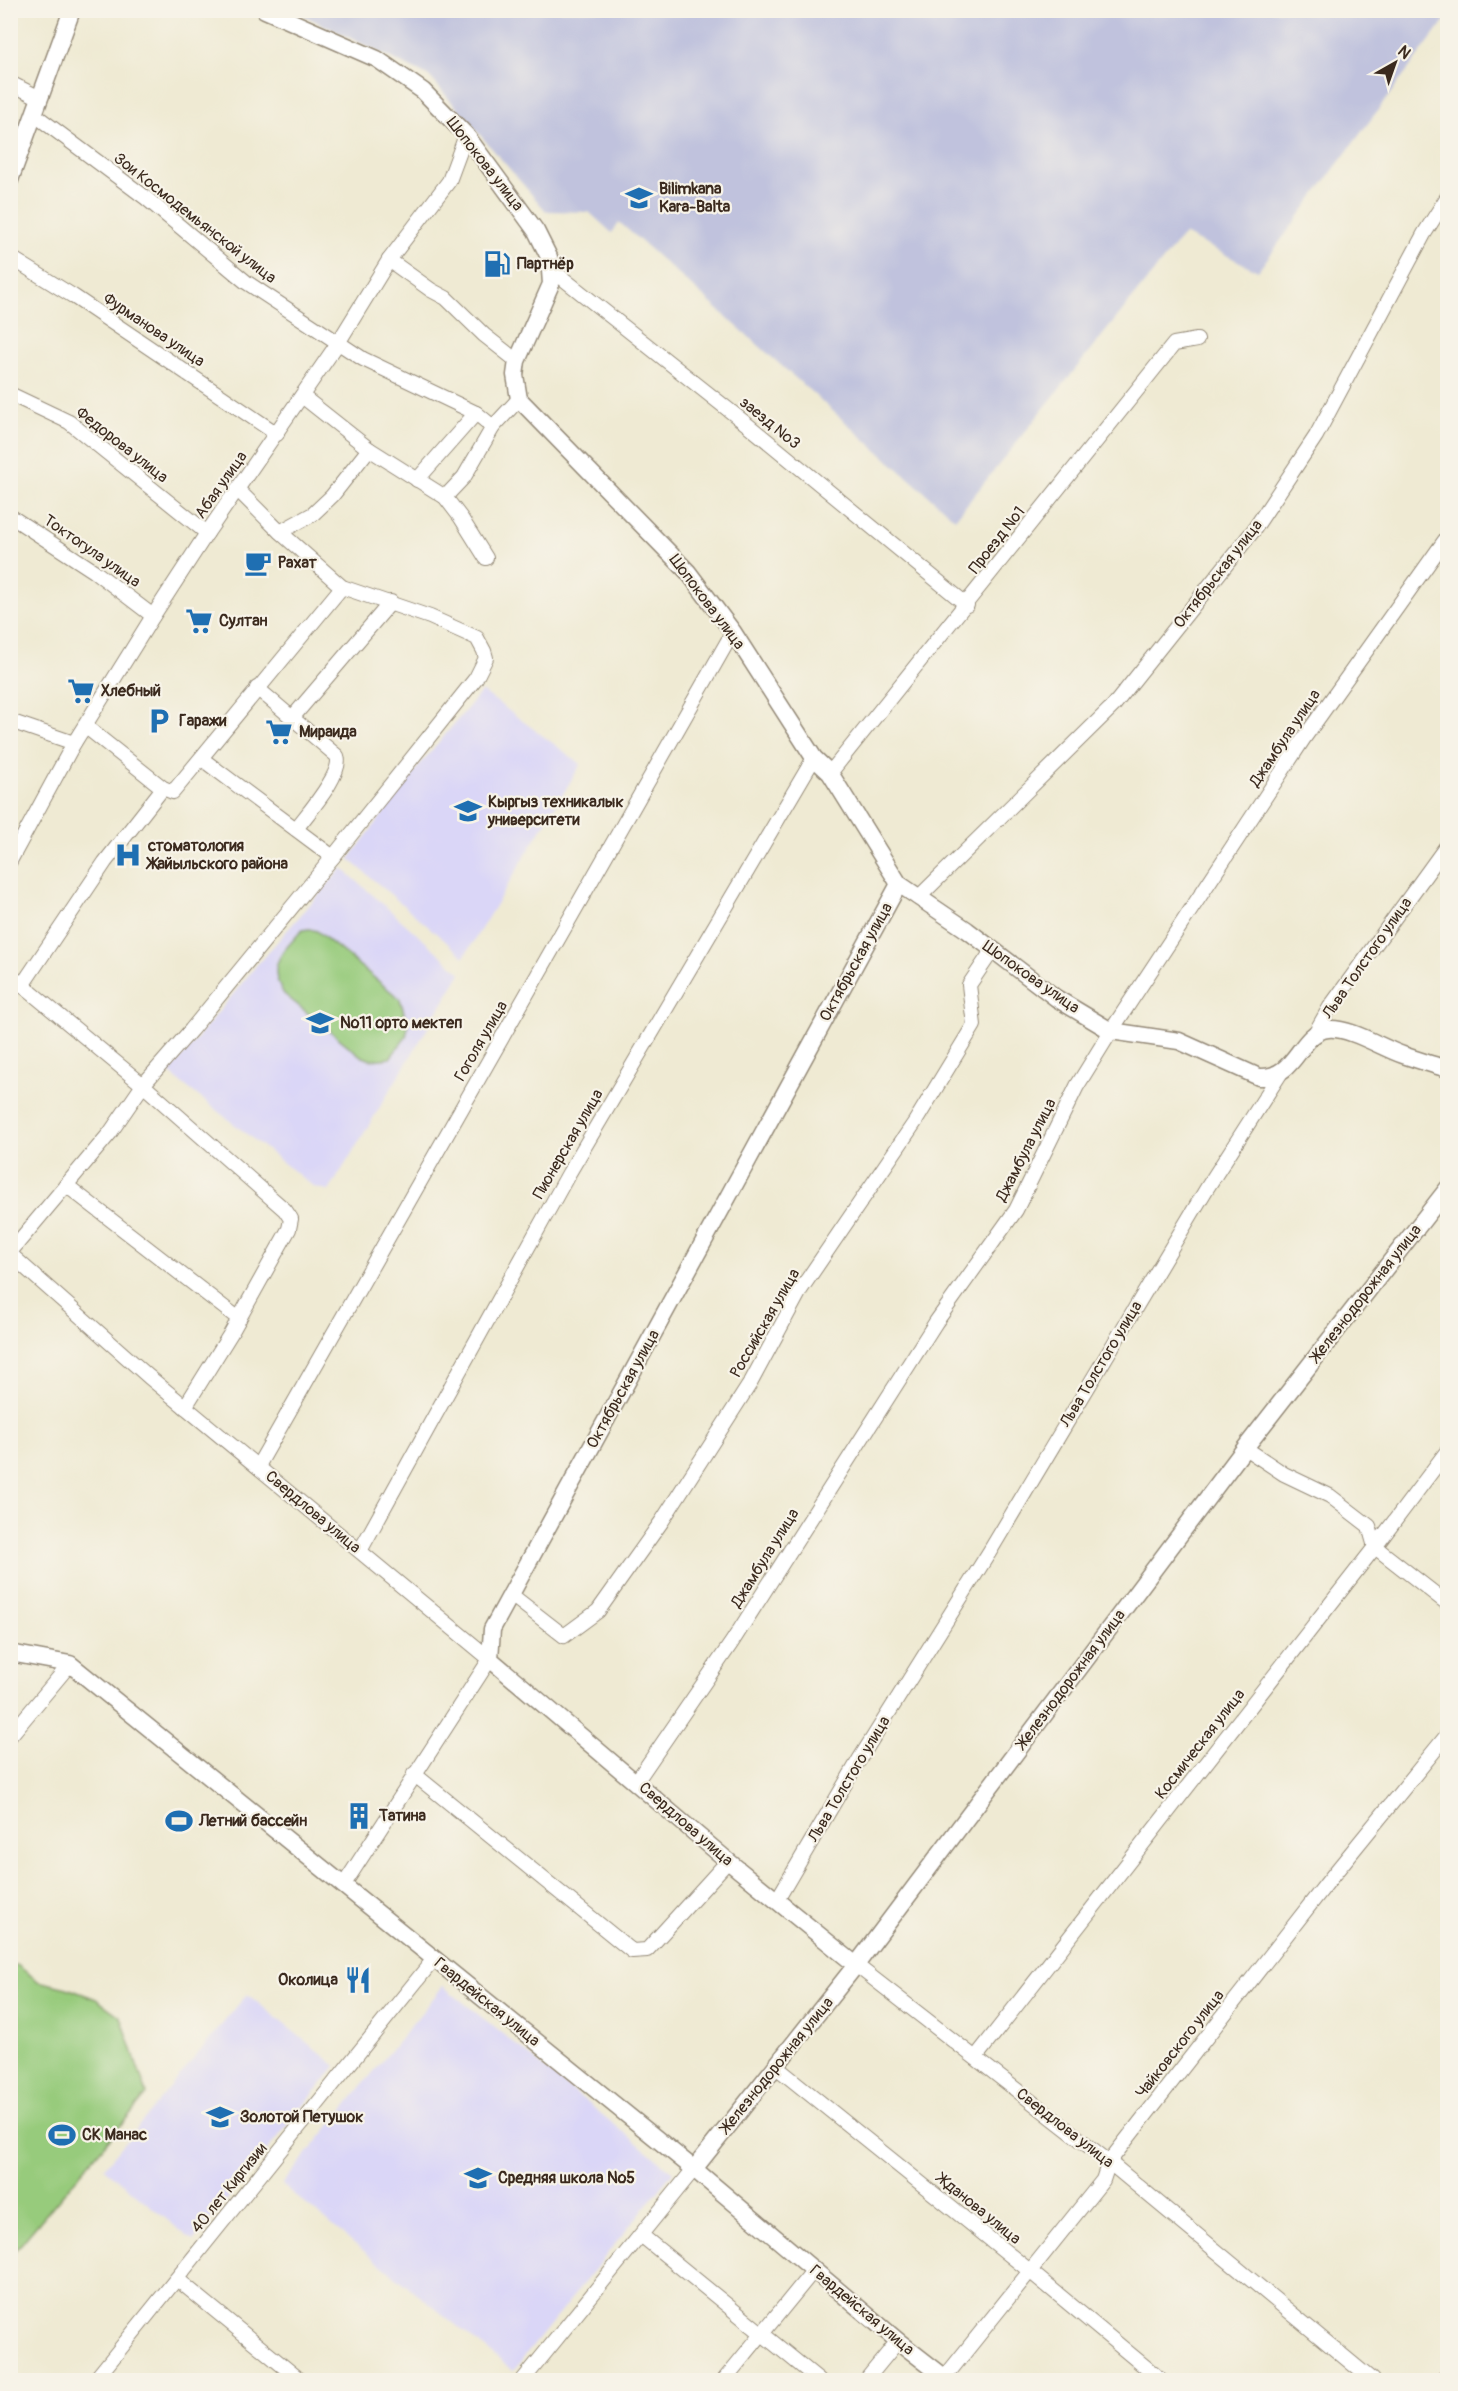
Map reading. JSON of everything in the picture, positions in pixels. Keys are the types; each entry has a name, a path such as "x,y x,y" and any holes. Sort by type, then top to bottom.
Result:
{"street":[{"path":"10,180 72,10"},
{"name":"Шопокова улица","path":"265,10 377,59 423,91 466,135 536,231 549,257 551,269"},
{"path":"10,83 40,98"},
{"name":"Зои Космодемьянской улица","path":"35,115 146,198 246,282 363,359 476,413 493,427"},
{"name":"Абая улица","path":"10,861 74,743 153,616 207,533 338,343 389,260 449,181 466,135"},
{"name":"Октябрьская улица","path":"918,898 1114,705 1253,531 1316,436 1424,234 1448,196"},
{"name":"Фурманова улица","path":"10,256 74,296 277,434"},
{"path":"389,260 446,298 484,335 517,361"},
{"path":"445,497 464,477 493,427 519,399 515,375 517,361 550,284 551,269"},
{"name":"заезд №3","path":"551,269 967,605"},
{"name":"Проезд №1","path":"830,773 1174,344 1197,340"},
{"name":"Федорова улица","path":"10,394 69,422 207,533"},
{"path":"302,396 369,449 445,497 486,558"},
{"name":"Шопокова улица","path":"519,399 688,572 733,632 814,758 830,773 899,884 967,930 1056,998 1111,1031 1179,1041 1259,1077 1280,1074"},
{"path":"417,480 476,413"},
{"path":"280,532 313,514 332,496 369,449"},
{"path":"10,1253 110,1133 143,1085 333,857 476,678 486,658 482,644 477,638 391,602 342,587 280,532 238,490"},
{"name":"Токтогула улица","path":"10,516 94,571 153,616"},
{"name":"Джамбула улица","path":"636,1782 732,1642 936,1322 1016,1210 1077,1086 1111,1031 1304,738 1448,536"},
{"path":"85,726 163,788 174,792 342,587"},
{"path":"292,718 391,602"},
{"name":"Гоголя улица","path":"258,1466 733,632"},
{"path":"257,688 337,756 339,761 333,778 296,829"},
{"path":"10,721 74,743"},
{"name":"Пионерская улица","path":"360,1551 569,1173 814,758"},
{"path":"202,759 333,857"},
{"path":"23,984 105,862 163,788"},
{"name":"Льва Толстого улица","path":"777,1900 859,1760 990,1551 1207,1188 1280,1074 1314,1035 1330,1007 1448,844"},
{"name":"Октябрьская улица","path":"343,1886 490,1659 492,1629 510,1594 899,884"},
{"name":"Российская улица","path":"510,1594 564,1636 598,1611 662,1521 751,1382 801,1289 903,1140 974,1025 969,985 992,951"},
{"path":"10,975 143,1085 289,1215 289,1229 239,1319 185,1407"},
{"path":"1314,1035 1326,1029 1339,1029 1402,1055 1448,1070"},
{"path":"66,1185 239,1319"},
{"name":"Железнодорожная улица","path":"694,2169 856,1965 1245,1448 1448,1188"},
{"name":"Свердлова улица","path":"10,1253 185,1407 490,1659 729,1861 856,1965 1109,2162 1372,2380"},
{"path":"1245,1448 1284,1474 1330,1496 1369,1526 1375,1547 1448,1604"},
{"name":"Космическая улица","path":"976,2057 1375,1547 1448,1450"},
{"name":"Гвардейская улица","path":"10,1653 70,1664 694,2169 898,2341 947,2379"},
{"path":"10,1736 70,1664"},
{"name":"Чайковского улица","path":"947,2379 1103,2180 1109,2162 1334,1874 1448,1734"},
{"path":"414,1774 632,1951 647,1950 729,1861"},
{"name":"40 лет Киргизии","path":"96,2380 434,1959"},
{"name":"Жданова улица","path":"775,2066 1161,2380"},
{"path":"523,2380 694,2169"},
{"path":"640,2235 819,2380"},
{"path":"724,2380 814,2270"},
{"path":"177,2279 300,2380"},
{"path":"866,2380 898,2341"}],"shaded area":[{"path":"1447,10 1448,16 1258,271 1184,234 955,519 619,222 612,233 589,212 546,211 430,77 295,11"},
{"name":"Кыргыз техникалык университети","path":"482,691 581,764 464,957 349,859 422,762"},
{"name":"№11 орто мектеп","path":"342,868 461,973 329,1191 314,1187 169,1073 256,966"},
{"name":"Средняя школа №5","path":"443,1986 673,2172 513,2371 282,2185"},
{"name":"Золотой Петушок","path":"247,1994 336,2066 193,2241 104,2168"}],"green space":[{"path":"302,930 317,931 400,999 408,1026 406,1037 390,1058 371,1060 361,1056 284,994 276,975 279,959"},
{"name":"СК Манас","path":"17,1965 38,1981 67,1988 96,1999 121,2017 147,2094 11,2256 10,1966"}],"place":[{"name":"Bilimkana Kara-Balta","path":"639,198"},
{"name":"Партнёр","path":"497,264"},
{"name":"Рахат","path":"258,563"},
{"name":"Султан","path":"199,621"},
{"name":"Хлебный","path":"81,691"},
{"name":"Гаражи","path":"159,721"},
{"name":"Мираида","path":"279,732"},
{"name":"Кыргыз техникалык университети","path":"468,811"},
{"name":"стоматология Жайыльского района","path":"128,855"},
{"name":"№11 орто мектеп","path":"320,1023"},
{"name":"Татина","path":"359,1816"},
{"name":"Летний бассейн","path":"179,1821"},
{"name":"Околица","path":"358,1980"},
{"name":"Золотой Петушок","path":"220,2117"},
{"name":"СК Манас","path":"62,2135"},
{"name":"Средняя школа №5","path":"478,2178"}]}
